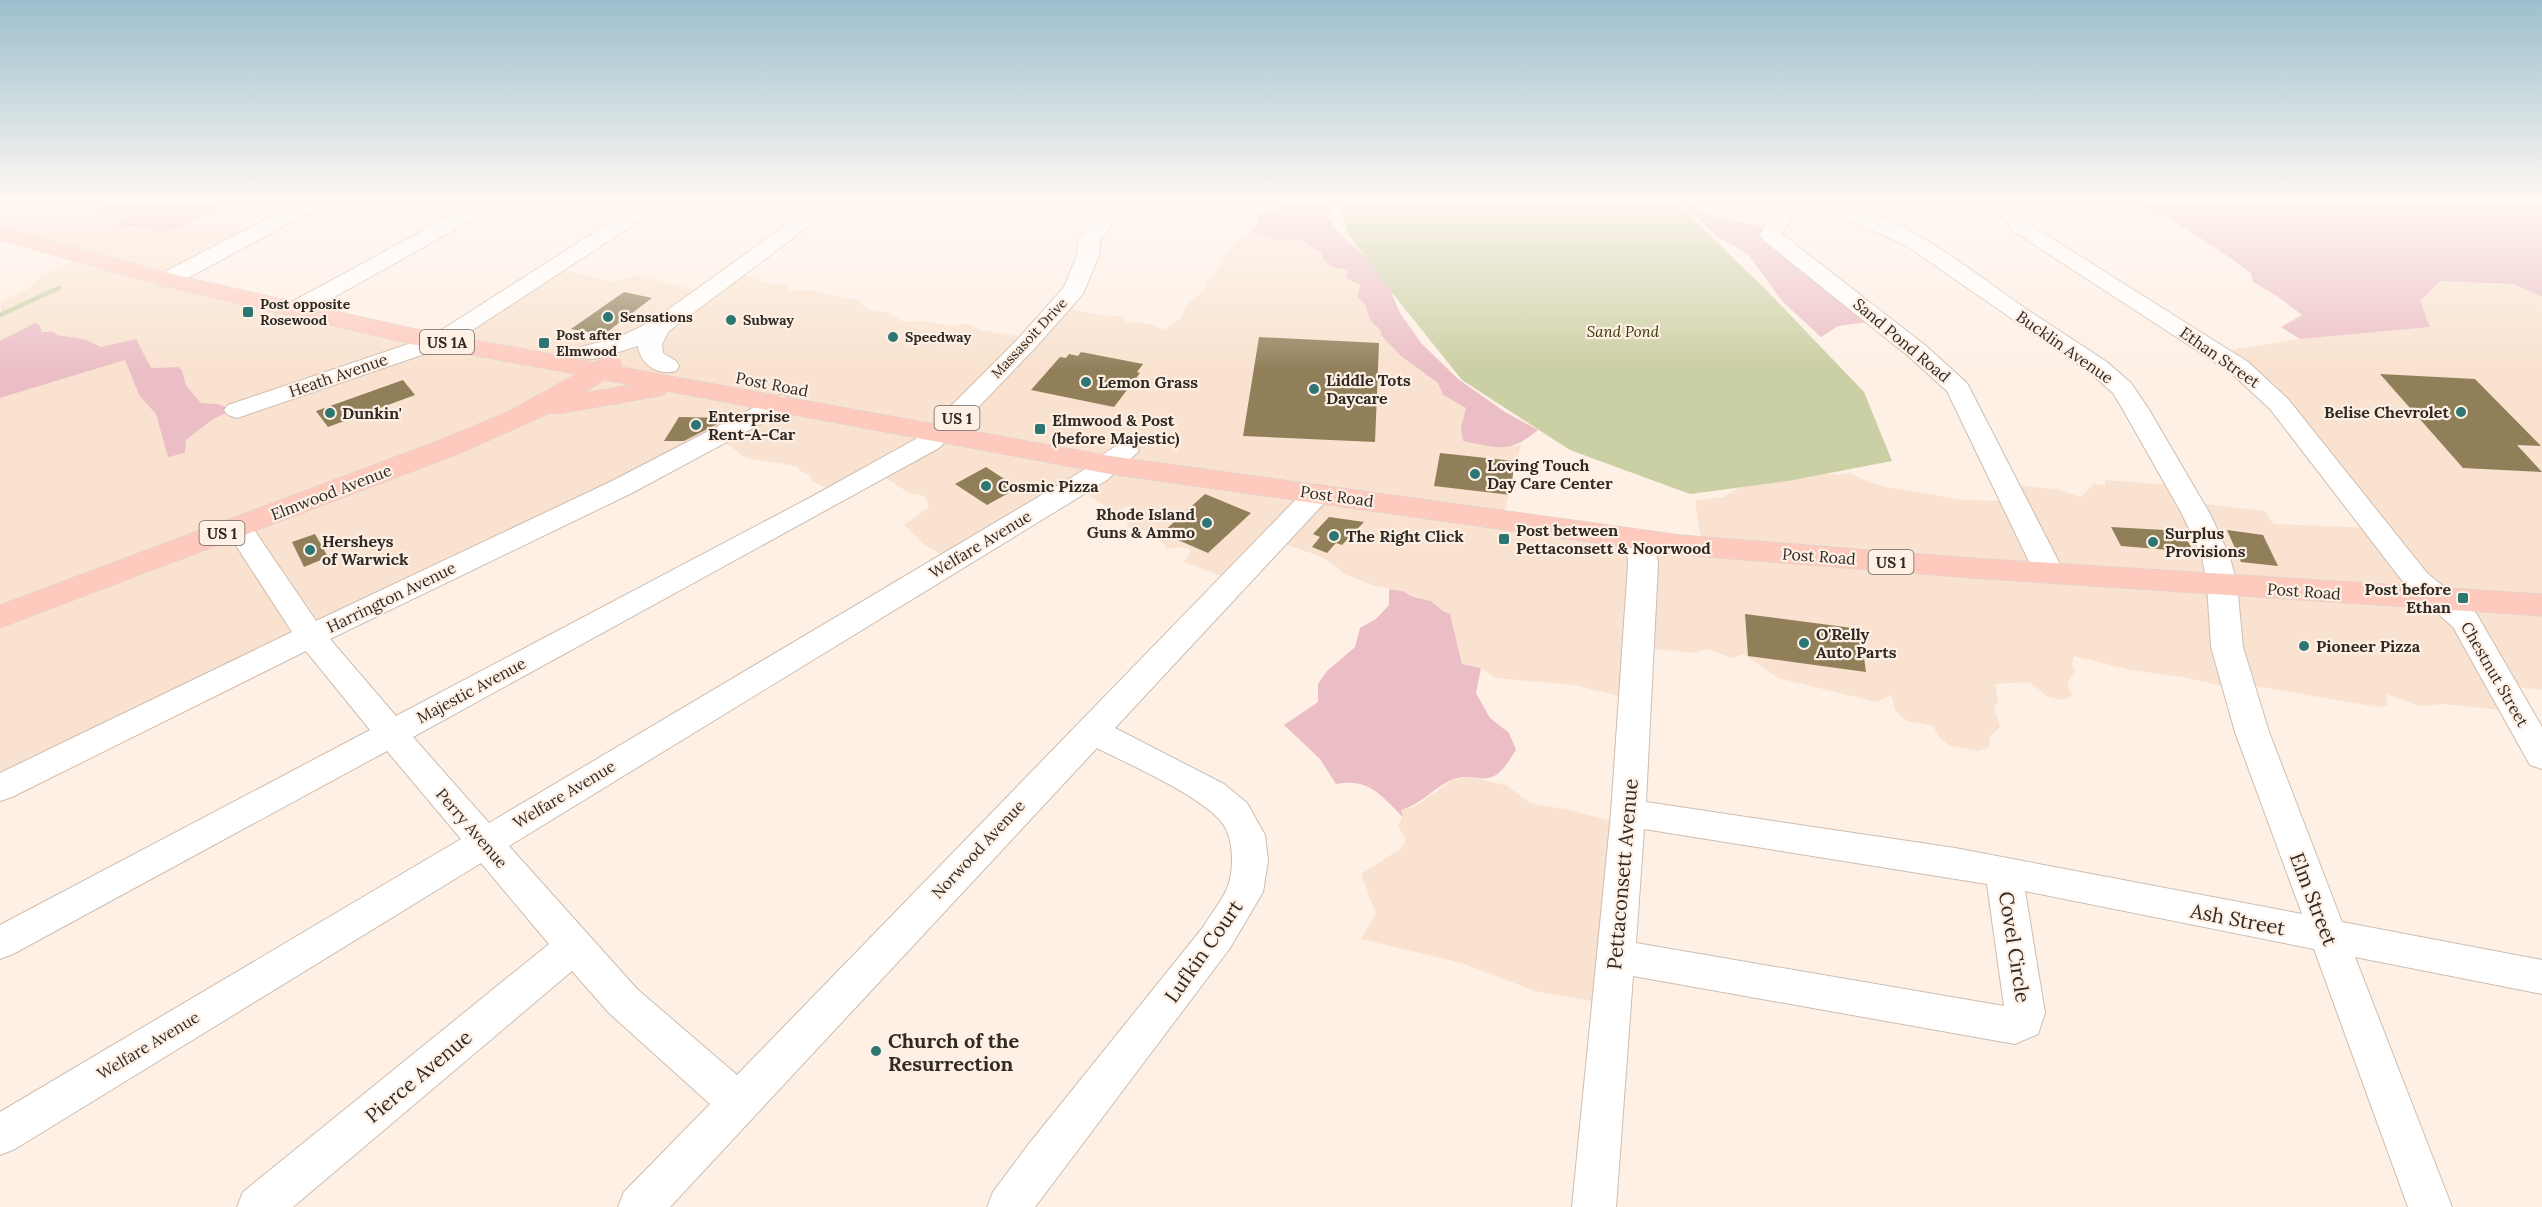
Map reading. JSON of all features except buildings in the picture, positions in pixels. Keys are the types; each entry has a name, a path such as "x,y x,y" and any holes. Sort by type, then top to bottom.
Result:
{"main road":[{"name":"Post Road","path":"90,258 167,280 294,310 448,336 501,352 667,366 756,380 865,402 947,425"},
{"name":"Post Road","path":"448,336 506,336 602,360 686,386 782,403 947,425 1244,484 1640,540 1940,566 2542,605"},
{"path":"501,352 537,369 545,377 546,385 529,413"},
{"name":"Elmwood Avenue","path":"0,617 529,413 602,360"},
{"path":"529,413 633,392 686,386"}],"street":[{"path":"167,280 208,258"},
{"path":"294,310 388,258"},
{"name":"Heath Avenue","path":"237,410 448,336 568,258"},
{"name":"Elmwood Avenue","path":"602,360 607,350 634,340 658,327 753,258"},
{"name":"Massasoit Drive","path":"947,425 1026,344 1075,289 1087,258"},
{"name":"Sand Pond Road","path":"1800,258 1917,351 1958,388 2049,572"},
{"name":"Bucklin Avenue","path":"1940,258 2098,367 2122,388 2196,514 2216,557 2222,585"},
{"name":"Ethan Street","path":"2070,258 2226,358 2261,384 2417,580 2441,599"},
{"path":"658,327 650,344 651,356 667,366"},
{"name":"Harrington Avenue","path":"0,789 310,635 620,488 782,403"},
{"name":"Majestic Avenue","path":"0,944 823,502 930,442 947,425"},
{"name":"Welfare Avenue","path":"0,1135 1118,458"},
{"name":"Norwood Avenue","path":"640,1207 1318,493"},
{"name":"Perry Avenue","path":"238,527 310,635 391,733 623,1002 738,1102"},
{"name":"Pettaconsett Avenue","path":"1594,1207 1628,813 1643,564 1640,540"},
{"name":"Elm Street","path":"2222,585 2227,647 2252,732 2430,1207"},
{"name":"Chestnut Street","path":"2441,599 2469,626 2542,756"},
{"name":"Lufkin Court","path":"1009,1207 1217,937 1245,891 1248,880 1250,861 1247,836 1235,813 1212,793 1091,730"},
{"name":"Covel Circle","path":"1614,956 2015,1026 2024,1021 2025,1013 2004,872 1628,813"},
{"name":"Ash Street","path":"2004,872 2542,977"},
{"name":"Pierce Avenue","path":"259,1207 576,945"}],"shaded area":[{"path":"72,258 205,258 165,280 440,340 555,268 614,282 636,275 704,292 735,272 770,284 787,285 791,291 820,291 828,295 859,300 868,310 889,313 904,322 922,321 950,326 968,324 980,330 1029,338 1061,307 1110,317 1121,315 1126,322 1150,324 1163,330 1180,319 1190,301 1206,290 1206,282 1214,276 1224,258 1323,258 1332,267 1347,270 1360,285 1358,297 1365,305 1370,320 1401,356 1438,383 1443,395 1466,408 1461,427 1514,446 1521,444 1503,519 1702,545 1695,501 1724,497 1745,484 1812,473 1839,475 1850,473 1887,487 1962,500 2006,501 2008,485 2056,489 2081,497 2093,484 2105,485 2105,480 2171,485 2188,502 2265,511 2274,524 2377,528 2329,461 2296,408 2225,351 2300,339 2429,327 2420,301 2440,281 2514,284 2542,297 2542,690 2509,686 2521,712 2442,704 2419,706 2386,694 2388,705 2377,707 2239,683 2233,688 2182,677 2130,670 2074,656 2072,664 2075,671 2067,682 2072,696 2062,700 2048,697 2030,682 1995,684 1998,701 1994,708 2000,727 1989,737 1990,746 1979,751 1950,746 1939,737 1933,726 1907,721 1896,712 1891,695 1876,702 1778,678 1743,654 1732,658 1708,649 1694,653 1637,647 1622,697 1574,685 1496,678 1481,668 1462,664 1450,614 1431,601 1413,597 1403,591 1375,586 1345,574 1322,557 1277,541 1232,580 1184,562 1191,550 1184,547 1167,549 1154,531 1129,528 1125,520 1135,510 1129,506 1114,512 1077,488 953,561 925,545 904,525 929,507 925,496 909,493 878,473 836,493 812,481 810,474 802,472 796,466 746,458 719,438 0,787 0,398 125,360 139,395 186,440 213,419 218,404 201,403 186,384 182,370 178,367 150,368 84,339 57,335 54,332 42,332 0,341 1,301 28,289 42,275 77,260"},
{"path":"1367,258 1383,273 1400,313 1421,343 1458,379 1505,412 1538,430 1511,446 1494,447 1463,441 1461,427 1466,408 1443,395 1438,383 1401,356 1370,320 1365,305 1358,297 1360,285 1346,278 1347,270 1332,267 1324,260"},
{"path":"1751,258 1805,258 1874,321 1838,326 1821,337 1781,300"},
{"path":"2230,258 2542,258 2542,297 2514,284 2440,281 2420,301 2430,327 2300,339 2281,327 2302,315 2280,298 2253,282 2251,273"},
{"path":"35,323 39,325 42,332 54,332 57,335 84,339 101,347 136,339 151,368 178,367 182,370 186,385 201,403 218,404 232,410 213,419 186,440 185,453 168,457 156,414 139,395 125,360 0,398 0,341"},
{"path":"1389,589 1403,591 1413,597 1431,601 1450,614 1462,664 1481,668 1476,693 1490,718 1509,733 1516,750 1505,767 1496,775 1485,779 1460,777 1447,782 1415,804 1401,810 1403,817 1381,795 1366,786 1336,784 1320,759 1284,725 1318,702 1318,684 1327,671 1355,647 1360,628 1376,619 1389,605"},
{"path":"1469,777 1506,785 1530,803 1620,823 1607,1004 1535,991 1462,963 1361,939 1376,914 1361,874 1400,849 1406,840 1398,826 1402,817 1401,810 1414,807 1454,779"}],"water":[{"name":"Sand Pond","path":"1366,258 1734,258 1864,392 1892,461 1788,481 1690,494 1570,450 1462,380"}],"waterway":[{"path":"0,315 59,288"}],"place":[{"name":"Post opposite Rosewood","path":"248,312"},
{"name":"Sensations","path":"608,317"},
{"name":"Subway","path":"731,320"},
{"name":"Speedway","path":"893,337"},
{"name":"Post after Elmwood","path":"544,343"},
{"name":"Lemon Grass","path":"1086,382"},
{"name":"Liddle Tots Daycare","path":"1314,389"},
{"name":"Belise Chevrolet","path":"2461,412"},
{"name":"Dunkin'","path":"330,413"},
{"name":"Enterprise Rent-A-Car","path":"696,425"},
{"name":"Elmwood & Post (before Majestic)","path":"1040,429"},
{"name":"Loving Touch Day Care Center","path":"1475,474"},
{"name":"Cosmic Pizza","path":"986,486"},
{"name":"Rhode Island Guns & Ammo","path":"1207,523"},
{"name":"The Right Click","path":"1334,536"},
{"name":"Post between Pettaconsett & Noorwood","path":"1504,539"},
{"name":"Surplus Provisions","path":"2153,542"},
{"name":"Hersheys of Warwick","path":"310,550"},
{"name":"Post before Ethan","path":"2463,598"},
{"name":"O'Relly Auto Parts","path":"1804,643"},
{"name":"Pioneer Pizza","path":"2304,646"},
{"name":"Church of the Resurrection","path":"876,1051"}]}
